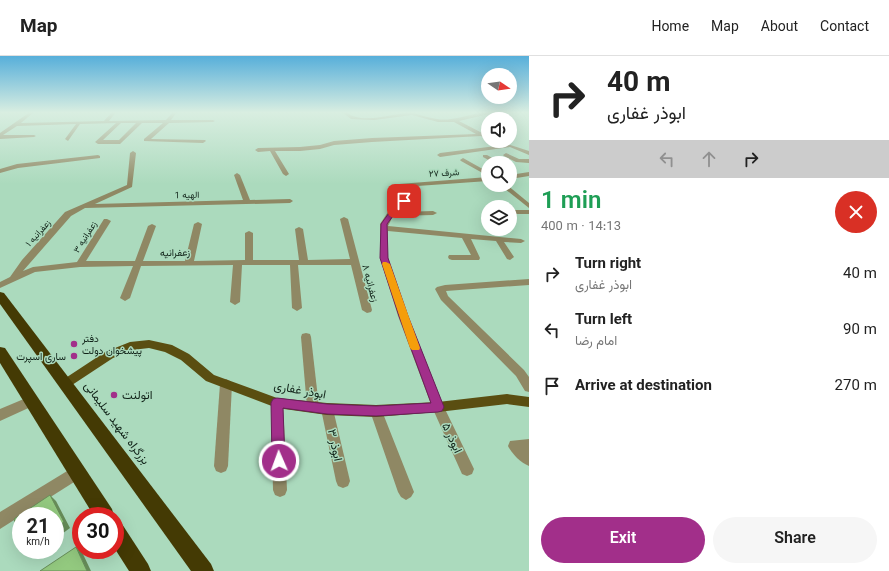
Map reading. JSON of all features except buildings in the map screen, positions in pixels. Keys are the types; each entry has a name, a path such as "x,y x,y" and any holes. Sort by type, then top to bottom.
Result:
{"highway":[{"name":"بزرگراه شهید سلیمانی","path":"0,296 204,571"},
{"path":"0,352 99,507"},
{"path":"124,545 141,571"}],"main road":[{"name":"ابوذر غفاری","path":"65,384 109,355 130,346 149,344 168,348 185,356 210,378 277,403 327,409 376,411 438,407 507,399 529,402"}],"street":[{"path":"105,136 98,142 120,142 126,136"},
{"path":"151,136 146,140 203,141"},
{"path":"258,150 314,148 334,143 372,140 458,136"},
{"path":"440,155 494,148"},
{"path":"515,148 529,153"},
{"path":"272,150 286,174"},
{"name":"زعفرانیه ۱","path":"13,279 25,262 68,214 130,186 133,153"},
{"path":"506,155 518,161 529,161"},
{"path":"0,171 17,166 98,157"},
{"path":"463,160 481,170"},
{"path":"517,172 522,175"},
{"path":"517,175 529,174"},
{"path":"237,175 247,202"},
{"name":"شرف ۲۷","path":"391,214 404,207 404,201 399,189 400,185 481,179"},
{"path":"512,192 529,206"},
{"name":"الهیه 1","path":"84,206 290,201"},
{"path":"517,212 529,212"},
{"path":"433,213 391,214 384,224 384,228 521,242"},
{"name":"زعفرانیه ۸","path":"344,219 367,310"},
{"name":"زعفرانیه ۳","path":"80,264 107,221"},
{"path":"189,263 198,224"},
{"path":"125,298 152,226"},
{"name":"ابوذر ۵","path":"384,228 384,258 438,407 467,469"},
{"path":"297,308 299,229"},
{"path":"249,233 249,263"},
{"path":"452,257 476,258 466,236"},
{"path":"499,240 510,257"},
{"name":"زعفرانیه","path":"0,285 33,270 80,264 354,262"},
{"path":"235,302 238,263"},
{"path":"529,282 440,289 444,298 520,373 529,387"},
{"path":"306,337 313,407"},
{"path":"221,466 226,384"},
{"path":"0,415 31,401"},
{"path":"277,403 280,490"},
{"name":"ابوذر ۳","path":"327,409 343,481"},
{"path":"376,411 406,492"},
{"path":"529,445 515,446 529,459"},
{"path":"0,521 77,472"}],"slow traffic":[{"path":"386,264 415,348"}],"place":[{"name":"دفتر پیشخوان دولت","path":"74,344"},
{"name":"ساری اسپرت","path":"74,356"},
{"name":"اتولنت","path":"114,395"}],"route":[{"path":"279,461 277,403 327,409 376,411 438,407 384,258 384,224 391,214 404,207 404,201"}]}
